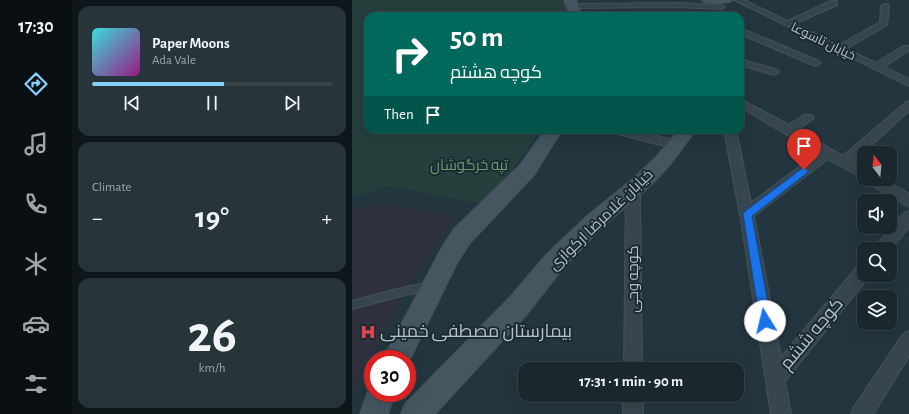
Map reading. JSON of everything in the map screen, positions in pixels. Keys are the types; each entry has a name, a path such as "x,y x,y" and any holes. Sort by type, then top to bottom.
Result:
{"street":[{"path":"708,0 722,6"},
{"name":"خیابان تاسوعا","path":"738,0 909,83"},
{"path":"787,24 834,3"},
{"path":"573,7 676,5 722,6"},
{"path":"839,49 884,23 885,6"},
{"path":"744,33 816,63"},
{"path":"877,67 906,48"},
{"path":"744,63 774,72"},
{"path":"744,104 857,170"},
{"path":"844,163 909,105"},
{"path":"789,130 808,118"},
{"path":"401,350 462,236 527,170 551,134"},
{"path":"655,134 682,137"},
{"path":"731,134 747,214 780,414"},
{"name":"خیابان غلامرضا ارکوازی","path":"415,414 520,305 556,261 594,222 633,190 663,161 682,137"},
{"path":"747,214 827,153"},
{"path":"884,186 909,201"},
{"name":"کوچه وحی","path":"633,190 633,362"},
{"path":"888,242 909,217"},
{"name":"کوچه ششم","path":"775,378 857,279"},
{"path":"861,414 909,340"},
{"path":"374,414 378,402"},
{"path":"633,402 633,414"}],"lane":[{"path":"352,305 397,293 434,286"}],"shaded area":[{"name":"بیمارستان مصطفی خمینی","path":"387,203 455,217 417,270 375,350 364,350 364,371 352,394 352,210"}],"green space":[{"name":"تپه خرگوشان","path":"352,0 563,0 568,12 364,12 364,134 538,134 486,205 389,186 352,198"}],"place":[{"name":"بیمارستان مصطفی خمینی","path":"368,332"}],"route":[{"path":"765,321 747,214 804,170"}]}
